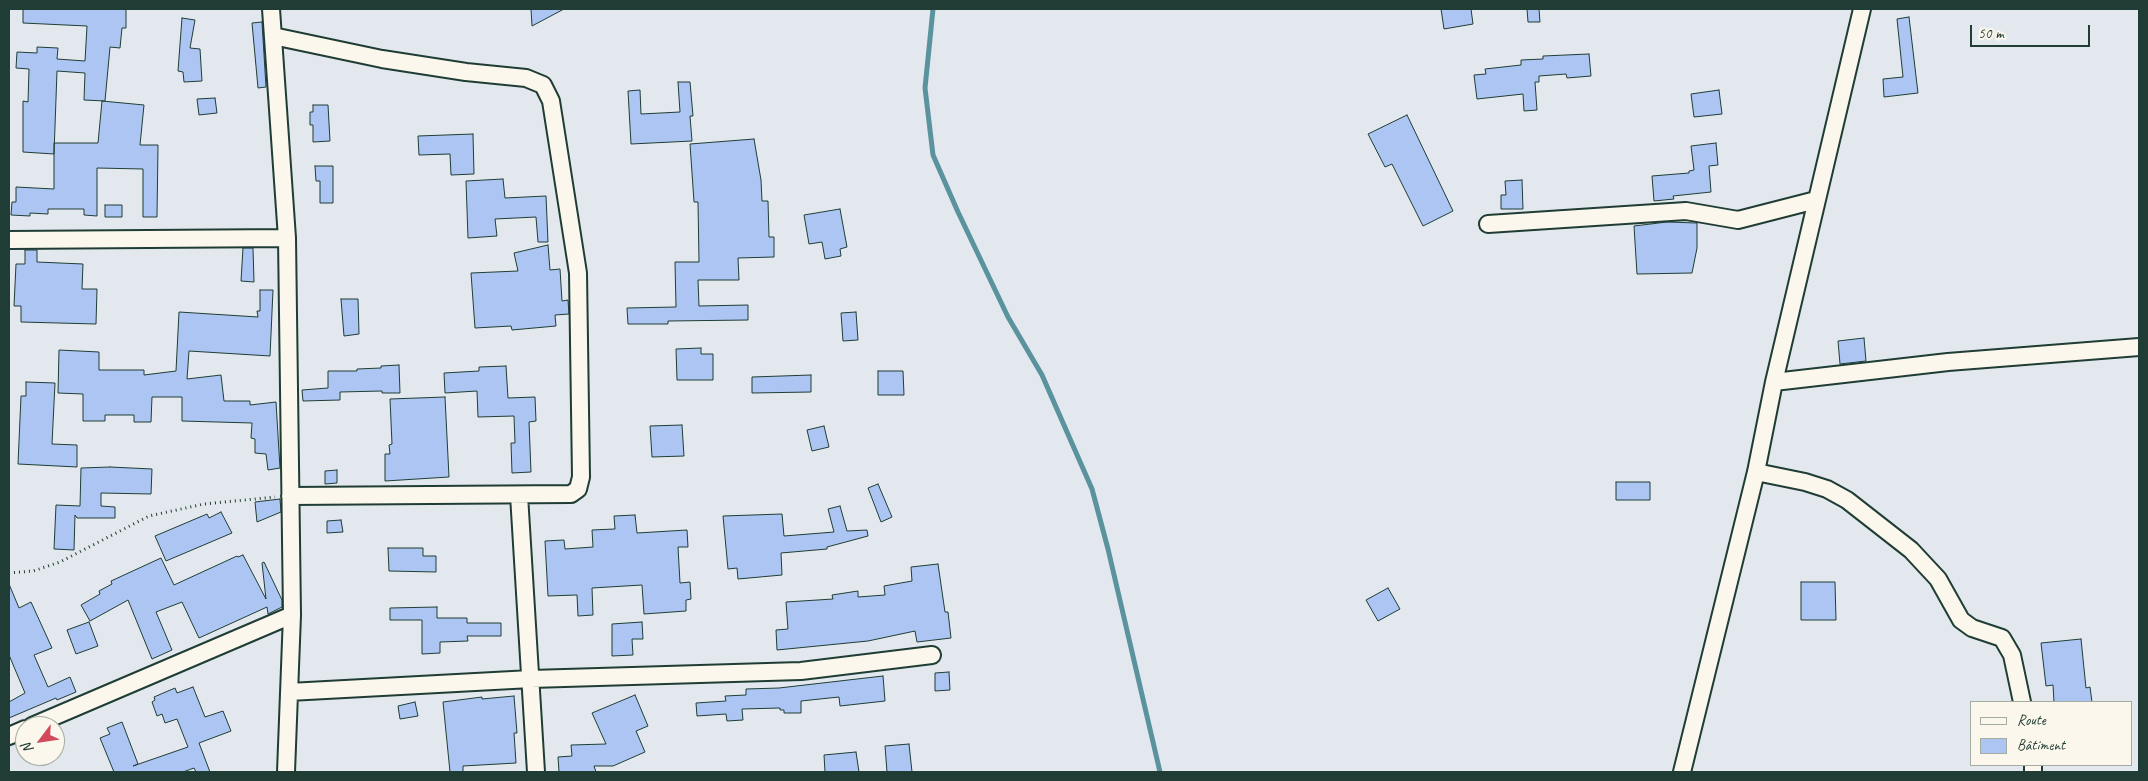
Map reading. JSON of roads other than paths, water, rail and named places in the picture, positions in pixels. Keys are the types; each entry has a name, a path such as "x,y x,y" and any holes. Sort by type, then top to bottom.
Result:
{"street":[{"path":"271,9 287,238 292,615 289,692 282,770"},
{"path":"1682,772 1756,472 1774,382 1862,9"},
{"path":"273,36 382,59 526,78 543,85 551,101 578,273 581,477 578,489 571,494 290,496"},
{"path":"1488,224 1686,211 1738,220 1816,200"},
{"path":"9,240 287,238"},
{"path":"1774,382 1948,362 2139,346"},
{"path":"1756,472 1805,482 1827,489 1847,500 1912,550 1938,579 1961,620 1972,628 2002,638 2012,655 2022,701"},
{"path":"519,495 536,772"},
{"path":"55,716 292,615"},
{"path":"289,692 531,679 801,671 932,655"}],"waterway":[{"path":"933,9 925,88 933,155 1008,317 1042,375 1092,489 1108,549 1160,772"}]}
